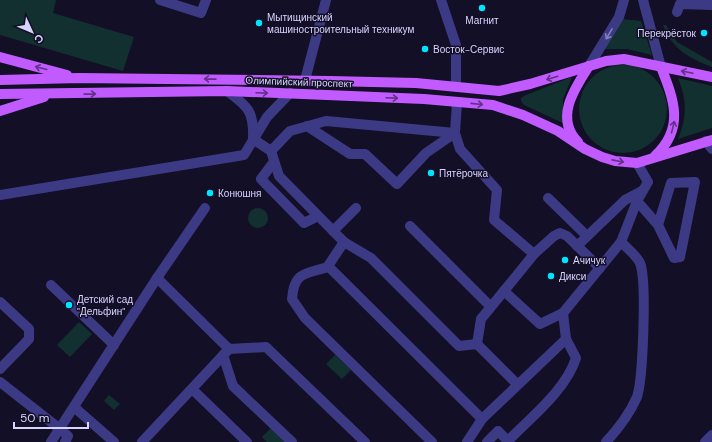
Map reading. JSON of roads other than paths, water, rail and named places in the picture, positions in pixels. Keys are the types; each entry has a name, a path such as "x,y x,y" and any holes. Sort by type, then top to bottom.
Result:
{"main road":[{"path":"0,57 79,78"},
{"name":"Олимпийский проспект","path":"0,80 79,78 305,80 416,83 499,91 530,84 606,61 624,60 710,78"},
{"name":"Олимпийский проспект","path":"585,150 570,131 568,105 572,92 589,66"},
{"name":"Олимпийский проспект","path":"652,158 663,148 671,135 675,122 674,106 661,67"},
{"name":"Олимпийский проспект","path":"0,94 227,91 493,105 523,115 558,131 585,150 615,161 637,163 710,142"},
{"path":"0,111 51,94"}],"street":[{"path":"160,0 201,13 206,0"},
{"path":"305,80 326,0"},
{"path":"441,0 456,45 456,87"},
{"path":"589,66 619,17 624,0"},
{"path":"643,0 661,67"},
{"path":"677,12 680,4 712,5"},
{"path":"227,91 245,105 249,111 253,121 253,139"},
{"path":"0,195 244,155 267,117 290,94"},
{"path":"457,102 455,133 460,149 497,190 494,220 534,254"},
{"path":"271,151 290,131 326,121 455,133"},
{"path":"307,126 350,154 365,154 397,184 426,154 455,133"},
{"path":"253,139 271,151 273,163 279,176 344,242 371,258 459,346 477,344"},
{"path":"273,163 261,179 304,223 318,216"},
{"path":"504,291 540,324 563,313 621,242 636,201 648,182 637,163"},
{"path":"636,201 658,225 674,258 680,258 696,182 671,183 658,225"},
{"path":"577,246 625,200 642,191"},
{"path":"548,198 587,236"},
{"path":"51,442 157,278 205,208"},
{"path":"333,231 356,208"},
{"path":"410,226 490,306"},
{"path":"477,344 481,319 490,306 534,254 554,236 560,234 567,236 600,268"},
{"path":"344,242 328,266 304,272 297,280 292,299 305,318 432,442"},
{"path":"606,442 623,423 637,396 644,343 642,274 640,262 621,242"},
{"path":"328,266 482,419"},
{"path":"157,278 226,352 233,386 292,442"},
{"path":"51,285 114,345"},
{"path":"0,302 29,329 29,338 0,369"},
{"path":"487,442 498,431 509,441 561,386 572,371 576,358 566,339 563,313"},
{"path":"466,442 482,419 517,384 566,339"},
{"path":"477,344 517,384"},
{"path":"142,442 226,352 266,347 365,442"},
{"path":"0,382 68,436 65,442"},
{"path":"192,389 247,442"},
{"path":"74,407 114,442"},
{"path":"705,442 712,435"}],"place":[{"name":"Магнит","path":"482,8"},
{"name":"Мытищинский машиностроительный техникум","path":"259,23"},
{"name":"Перекрёсток","path":"704,33"},
{"name":"Восток-Сервис","path":"425,49"},
{"name":"Пятёрочка","path":"431,173"},
{"name":"Конюшня","path":"210,193"},
{"name":"Ачичук","path":"565,260"},
{"name":"Дикси","path":"551,276"},
{"name":"Детский сад \"Дельфин\"","path":"69,305"}]}
